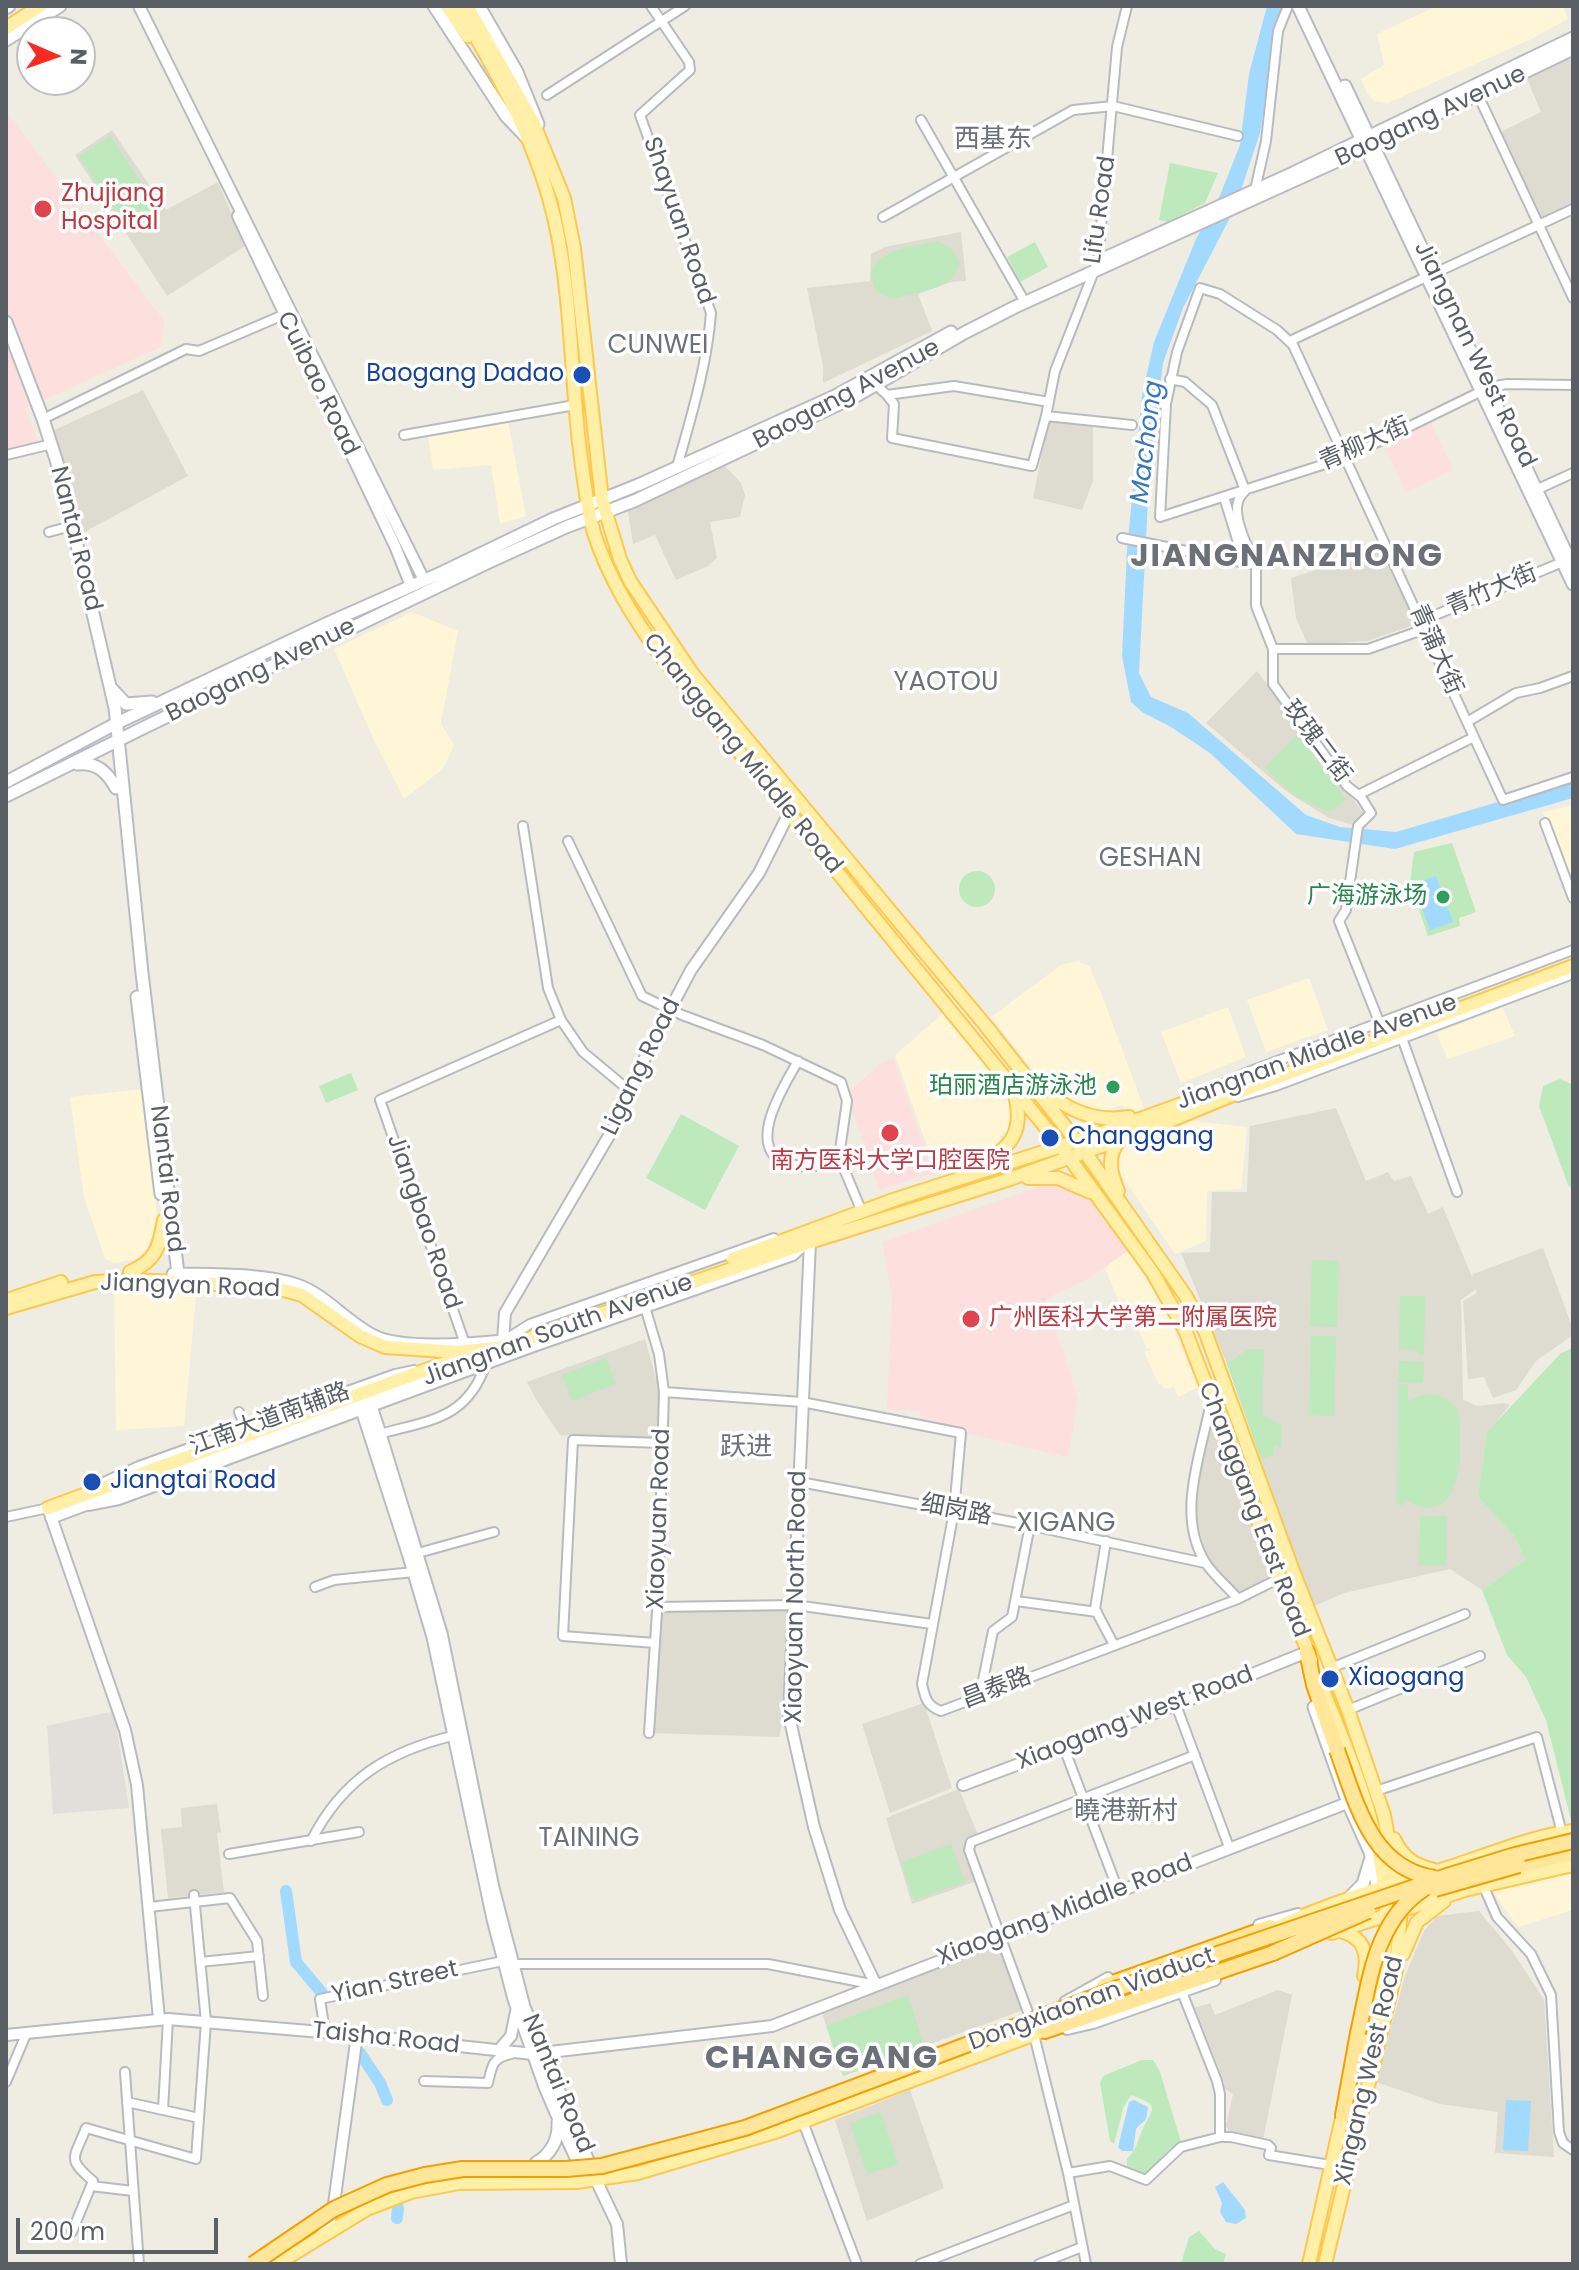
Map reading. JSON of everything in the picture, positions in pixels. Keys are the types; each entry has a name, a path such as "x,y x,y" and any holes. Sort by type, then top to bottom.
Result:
{"highway":[{"path":"1307,1652 1310,1672 1366,1828 1382,1850 1398,1863 1423,1876 1449,1879 1519,1865"},
{"name":"Dongxiaonan Viaduct","path":"269,2264 344,2214 427,2182 460,2178 569,2178 605,2174 781,2126 1388,1898 1448,1870 1530,1850 1569,1835"},
{"name":"Dongxiaonan Viaduct","path":"253,2264 334,2209 396,2182 463,2169 602,2166 678,2147 778,2117 1118,1988 1388,1898 1568,1854"},
{"path":"1343,2115 1375,1957 1385,1929 1415,1894 1448,1870"},
{"path":"1065,2002 1270,1927 1388,1898"},
{"path":"1040,2033 1273,1953 1388,1898"}],"main road":[{"path":"6,19 26,6"},
{"path":"6,28 40,6"},
{"path":"6,40 60,6"},
{"path":"434,6 506,116 537,141"},
{"path":"447,6 537,141"},
{"path":"458,6 492,70"},
{"path":"467,6 537,141"},
{"path":"479,6 526,91 537,141"},
{"path":"1298,6 1368,143"},
{"path":"1307,6 1368,143"},
{"name":"Baogang Avenue","path":"1368,143 1573,38"},
{"name":"Baogang Avenue","path":"604,506 677,467 855,386 953,331 1022,297 1478,95 1573,49"},
{"name":"Changgang Middle Road","path":"537,141 556,228 589,512 611,573 650,642 1070,1158"},
{"name":"Changgang Middle Road","path":"537,141 564,198 572,230 604,506 620,559 656,623 692,673 1085,1152"},
{"name":"Jiangnan West Road","path":"1368,143 1485,389 1538,489 1569,561"},
{"name":"Baogang Avenue","path":"6,796 553,533 589,512 876,385 988,320 1096,266 1255,190 1293,177"},
{"name":"Nantai Road","path":"6,322 43,419 114,725"},
{"name":"Nantai Road","path":"6,336 49,444 85,570 110,685 174,1276"},
{"path":"1485,389 1569,561 1573,584"},
{"name":"Baogang Avenue","path":"6,782 114,725 335,619 553,519 589,512"},
{"path":"110,685 126,704 168,699"},
{"name":"Nantai Road","path":"116,741 116,788 142,1045 174,1276"},
{"path":"69,765 94,765 106,773 116,788"},
{"path":"765,787 772,789 778,785 778,776"},
{"name":"Jiangnan Middle Avenue","path":"1070,1158 1221,1100 1541,966 1573,958"},
{"name":"Jiangnan Middle Avenue","path":"1060,1145 1381,1034 1532,986 1573,966"},
{"path":"1021,1071 1059,1102 1097,1118 1113,1119 1160,1111"},
{"path":"965,1176 993,1158 1012,1140 1019,1118 1013,1086"},
{"path":"1120,1140 1112,1152 1111,1170 1129,1216"},
{"name":"Jiangnan South Avenue","path":"808,1238 862,1212 1060,1145"},
{"name":"Changgang East Road","path":"1085,1152 1185,1295 1205,1331 1348,1710 1370,1794 1388,1898"},
{"name":"Jiangnan South Avenue","path":"50,1513 128,1484 247,1432 273,1435 364,1403 595,1312 808,1238 1010,1179 1070,1158"},
{"name":"Changgang East Road","path":"1070,1158 1140,1255 1185,1330 1307,1652 1370,1794 1384,1815 1388,1898"},
{"path":"1010,1179 1058,1178 1096,1196"},
{"path":"130,1272 153,1257 164,1220"},
{"name":"Jiangyan Road","path":"6,1299 76,1278 130,1272 174,1276 291,1291 321,1307 374,1344 399,1350 505,1348"},
{"name":"Jiangyan Road","path":"6,1308 95,1282 174,1276 269,1279 290,1283 320,1297 375,1337 471,1348"},
{"name":"Jiangnan South Avenue","path":"364,1403 471,1348"},
{"path":"420,1351 424,1360 422,1372"},
{"name":"Nantai Road","path":"364,1403 418,1553 441,1633 458,1734"},
{"name":"Nantai Road","path":"375,1435 458,1734 517,2007 584,2162"},
{"path":"1307,1652 1305,1677 1348,1803 1388,1898"},
{"path":"1348,1899 1363,1884 1367,1875 1370,1794"},
{"path":"1384,1815 1400,1851 1413,1864 1448,1870"},
{"path":"244,2264 334,2204 379,2183 431,2168 477,2163 584,2162 634,2154 777,2112 874,2078 1029,2015 1115,1987 1348,1899 1465,1890 1573,1865"},
{"path":"281,2262 367,2209 411,2192 459,2183 596,2180 662,2166 803,2122 1040,2033 1098,2008 1267,1949 1448,1870"},
{"path":"1395,1976 1417,1922 1432,1909 1465,1890"},
{"path":"1267,1949 1303,1944 1340,1931 1388,1898"},
{"name":"Xingang West Road","path":"1309,2264 1330,2165 1372,2013 1386,1940 1388,1898"},
{"name":"Xingang West Road","path":"1325,2264 1395,1976 1400,1940 1388,1898"},
{"path":"1340,1931 1351,1933 1364,1946 1367,1963 1345,2069 1343,2115"},
{"path":"1386,1940 1400,1940"},
{"name":"Nantai Road","path":"507,1962 558,2117 596,2180"},
{"path":"536,2163 553,2147 559,2129 558,2117"}],"street":[{"name":"Cuibao Road","path":"139,6 226,180 411,586"},
{"name":"Shayuan Road","path":"651,6 689,62 690,70 640,115 711,313 709,341 677,467"},
{"path":"547,95 685,6"},
{"name":"Lifu Road","path":"887,395 894,404 892,438 1032,466 1055,371 1096,266 1117,47 1127,6"},
{"path":"1255,190 1266,141 1278,31 1288,6"},
{"path":"1478,95 1573,298"},
{"path":"883,217 1073,110 1113,106 1238,136"},
{"path":"921,120 1022,297"},
{"path":"1256,565 1246,544 1238,513 1238,502 1245,490 1212,405 1185,382 1170,379 1200,288 1220,294 1290,341 1573,209"},
{"name":"Cuibao Road","path":"288,313 424,580"},
{"path":"43,419 186,349 199,351 288,313"},
{"name":"青蒲大街","path":"1290,341 1347,457 1503,800 1573,777"},
{"name":"青柳大街","path":"1170,379 1160,517 1347,457 1485,389"},
{"path":"1485,389 1507,384 1573,385"},
{"path":"876,385 887,395 954,386 1049,402"},
{"path":"404,435 575,405"},
{"path":"1046,416 1132,425"},
{"path":"6,455 49,444"},
{"path":"1538,489 1573,473"},
{"path":"1224,497 1244,562"},
{"path":"49,532 68,527"},
{"path":"1122,538 1256,565"},
{"name":"青竹大街","path":"1273,649 1368,649 1569,561"},
{"name":"玫瑰二街","path":"1256,565 1256,606 1273,649 1273,684 1347,786 1371,813 1358,826 1346,910 1339,921 1381,1034"},
{"path":"361,608 358,615 365,621"},
{"path":"335,619 341,623 341,633"},
{"path":"1467,722 1516,693 1573,676"},
{"path":"144,711 142,720 149,725"},
{"path":"1358,795 1474,737"},
{"path":"79,744 85,757"},
{"name":"Ligang Road","path":"505,1348 503,1321 510,1304 611,1133 669,1009 710,940 766,862 788,815 802,804"},
{"path":"1545,823 1573,898"},
{"path":"523,826 548,988 561,1020 583,1052 631,1092"},
{"path":"568,841 642,996 763,1045 841,1082 847,1101 839,1157 862,1212"},
{"path":"1541,966 1573,950"},
{"path":"1381,1034 1402,1038 1532,986 1573,974"},
{"name":"Jiangbao Road","path":"471,1348 380,1100 561,1020"},
{"path":"1402,1038 1457,1192"},
{"path":"798,1061 773,1109 766,1141 768,1150 784,1163 807,1168 839,1157"},
{"name":"Xiaoyuan North Road","path":"808,1238 789,1716 814,1827 840,1910 876,1985"},
{"path":"595,1312 645,1307 685,1281"},
{"name":"Xiaoyuan Road","path":"645,1307 659,1354 664,1392 657,1607 649,1733"},
{"name":"江南大道南辅路","path":"364,1403 486,1364 505,1348"},
{"path":"375,1435 440,1416 466,1402 478,1385 486,1364"},
{"name":"江南大道南辅路","path":"247,1432 395,1374 413,1370 422,1372"},
{"path":"664,1392 802,1402"},
{"name":"昌泰路","path":"802,1402 961,1433 954,1511 922,1684 924,1698 932,1708 941,1711 1238,1599 1278,1579"},
{"path":"1215,1407 1209,1411 1189,1510 1192,1532 1205,1563 1238,1599"},
{"path":"239,1412 247,1432"},
{"name":"Jiangnan South Avenue","path":"128,1484 273,1435"},
{"path":"655,1643 563,1636 573,1440 662,1443"},
{"name":"细岗路","path":"800,1482 1030,1525 1205,1563"},
{"path":"6,1517 50,1513 125,1730 137,1785 163,2019 163,2110"},
{"path":"980,1695 993,1631 1012,1617 1030,1525"},
{"path":"418,1553 494,1532"},
{"path":"1106,1541 1095,1609 1114,1645"},
{"path":"315,1587 334,1580 414,1572"},
{"path":"1016,1601 1097,1612"},
{"path":"657,1607 795,1605 932,1624"},
{"path":"1331,1668 1465,1614"},
{"name":"Xiaogang West Road","path":"963,1785 1307,1652"},
{"path":"1348,1710 1480,1656"},
{"path":"1176,1705 1229,1847"},
{"path":"311,1841 325,1813 356,1781 384,1760 425,1743 458,1734"},
{"path":"1370,1794 1537,1737 1569,1835"},
{"path":"1064,1748 1118,1890"},
{"path":"1029,2015 969,1850 971,1842 1195,1755"},
{"name":"Xiaogang Middle Road","path":"766,2027 1370,1794"},
{"path":"229,1854 359,1832"},
{"path":"1448,1870 1465,1890"},
{"path":"1483,1885 1497,1917 1531,1954 1551,1995 1559,2132 1563,2143 1573,2150"},
{"path":"149,1907 194,1899 230,1898 257,1941 263,1996"},
{"path":"72,2232 93,2181 75,2166 73,2160 86,2128 196,2159 206,2022 194,1899"},
{"path":"1065,2002 1112,1976 1268,1921 1311,1911"},
{"path":"1274,1929 1280,1943"},
{"path":"1086,2264 1040,2033 1084,2026 1254,1966 1303,1944"},
{"path":"200,1962 259,1956"},
{"path":"507,1962 768,1964 876,1985"},
{"name":"Yian Street","path":"325,2032 320,1999 507,1962"},
{"path":"1182,1992 1217,2081 1220,2137"},
{"path":"498,2051 511,2036 517,2007"},
{"name":"Taisha Road","path":"6,2035 163,2019 537,2054 766,2027"},
{"path":"6,2082 27,2032"},
{"path":"321,2236 330,2221 334,2204 357,2035"},
{"path":"424,2081 488,2083 493,2062 498,2057 515,2053"},
{"path":"125,2072 139,2264"},
{"path":"127,2102 199,2118"},
{"path":"803,2122 857,2264"},
{"path":"1068,2173 1110,2166 1146,2180 1181,2147 1220,2137 1268,2145 1271,2148 1269,2155 1330,2165"},
{"path":"596,2180 617,2224 621,2264"},
{"path":"91,2186 133,2191"},
{"path":"334,2204 354,2210 367,2209"},
{"path":"920,2264 1074,2205"},
{"path":"1039,2264 1082,2247"}],"shaded area":[{"path":"1437,6 1563,6 1568,19 1529,40 1388,103 1374,101 1361,79 1384,65 1377,34"},
{"path":"1568,53 1573,64 1573,207 1540,223 1499,133 1541,112 1525,74"},
{"name":"Zhujiang Hospital","path":"6,111 164,321 161,347 25,408 40,449 6,459"},
{"path":"112,130 166,210 218,182 245,246 167,296 75,155"},
{"path":"961,232 966,281 951,282 918,294 932,331 823,383 823,366 807,288 870,281 871,254 885,247"},
{"path":"143,390 188,476 79,535 52,431"},
{"path":"1049,419 1093,426 1093,481 1082,510 1033,498"},
{"path":"508,421 526,516 500,524 491,465 433,470 428,434"},
{"path":"1430,421 1453,470 1406,492 1384,444"},
{"path":"722,463 741,483 745,495 740,517 710,522 717,558 708,566 676,580 655,535 633,544 628,511"},
{"path":"1386,547 1417,624 1367,641 1308,645 1296,618 1291,578"},
{"path":"412,612 458,631 441,723 454,745 443,769 404,799 334,649"},
{"path":"1257,671 1364,814 1353,825 1329,818 1286,791 1206,723"},
{"path":"1573,805 1573,888 1543,812"},
{"path":"1078,961 1089,966 1102,995 1145,1111 1128,1115 1122,1105 1098,1113 1082,1109 1049,1091 991,1017 1061,965"},
{"path":"1309,978 1328,1030 1266,1052 1247,1000"},
{"path":"1228,1007 1246,1057 1181,1083 1161,1032"},
{"path":"1503,1008 1515,1036 1448,1059 1436,1033"},
{"path":"947,1010 1010,1089 1015,1125 995,1152 936,1171 895,1055"},
{"name":"南方医科大学口腔医院","path":"894,1059 933,1173 879,1190 847,1094 883,1061"},
{"path":"142,1089 158,1224 154,1239 137,1259 114,1263 105,1259 84,1197 70,1097"},
{"path":"1336,1108 1366,1181 1388,1172 1394,1181 1411,1176 1428,1214 1443,1207 1472,1277 1543,1248 1573,1329 1573,1335 1536,1361 1516,1390 1493,1398 1484,1377 1468,1379 1463,1301 1477,1293 1476,1289 1461,1300 1463,1400 1477,1406 1510,1405 1487,1433 1478,1497 1515,1537 1525,1560 1482,1590 1450,1569 1344,1593 1312,1607 1229,1369 1181,1253 1210,1252 1212,1192 1247,1192 1250,1126"},
{"path":"1193,1121 1247,1127 1241,1189 1207,1191 1206,1241 1175,1254 1116,1168 1116,1157 1124,1148"},
{"name":"广州医科大学第二附属医院","path":"1047,1184 1075,1190 1093,1202 1129,1250 1093,1276 1046,1299 1078,1399 1068,1457 921,1423 920,1411 887,1409 892,1298 882,1242"},
{"path":"1129,1250 1165,1310 1199,1387 1178,1397 1174,1387 1169,1389 1159,1385 1144,1352 1153,1348 1147,1349 1135,1323 1129,1325 1104,1266"},
{"path":"197,1286 184,1426 116,1430 114,1287"},
{"path":"645,1339 660,1393 657,1439 560,1435 527,1382"},
{"path":"1218,1425 1274,1576 1240,1593 1206,1555 1195,1514 1195,1498 1208,1429"},
{"path":"795,1605 785,1712 779,1737 649,1733 657,1607"},
{"path":"924,1703 952,1788 890,1813 862,1724"},
{"path":"114,1711 129,1808 53,1814 47,1726"},
{"path":"959,1789 978,1835 965,1843 977,1881 912,1904 886,1818"},
{"path":"217,1804 224,1892 168,1898 161,1829 182,1827 181,1808"},
{"path":"1573,1869 1573,1910 1518,1927 1490,1888"},
{"path":"1479,1911 1513,1952 1544,2000 1554,2157 1495,2153 1498,2112 1440,2104 1376,2082 1405,1976 1424,1931 1437,1916"},
{"path":"999,1937 1026,2009 843,2076 820,2007"},
{"path":"1278,1990 1292,1995 1263,2140 1231,2134 1226,2126 1233,2094 1225,2089 1195,2008 1210,2003 1215,2015"},
{"path":"910,2090 944,2188 867,2221 835,2120"}],"green space":[{"path":"110,136 157,207 126,228 79,156"},
{"path":"1170,163 1218,173 1205,203 1169,222 1159,220"},
{"path":"938,241 951,249 959,260 952,278 934,288 892,299 876,291 872,277 880,259 901,249"},
{"path":"1035,242 1048,267 1020,282 1007,257"},
{"path":"1297,735 1346,799 1329,812 1296,797 1265,768"},
{"name":"广海游泳场","path":"1452,843 1476,912 1459,918 1460,926 1428,936 1410,883 1414,852"},
{"path":"977,871 990,876 995,889 990,902 977,907 964,902 959,889 964,876"},
{"path":"351,1073 358,1090 326,1103 319,1086"},
{"path":"1560,1079 1573,1085 1573,1185 1569,1187 1539,1106 1543,1086"},
{"path":"681,1114 739,1146 705,1210 646,1178"},
{"path":"1312,1260 1339,1261 1337,1327 1310,1326"},
{"path":"1400,1296 1425,1296 1424,1355 1418,1355 1417,1350 1399,1349"},
{"path":"1311,1336 1336,1336 1334,1416 1309,1415"},
{"path":"1573,1348 1571,1820 1546,1720 1526,1677 1507,1655 1482,1590 1525,1560 1515,1537 1478,1497 1487,1432 1561,1353"},
{"path":"1248,1349 1264,1349 1262,1414 1281,1426 1281,1447 1274,1445 1274,1455 1261,1459 1227,1364"},
{"path":"606,1358 616,1384 572,1401 562,1375"},
{"path":"1399,1361 1424,1362 1423,1383 1398,1382"},
{"path":"1398,1384 1408,1384 1408,1401 1435,1394 1458,1409 1460,1450 1456,1480 1444,1502 1434,1507 1418,1506 1405,1498 1404,1505 1397,1505"},
{"path":"1420,1516 1447,1516 1446,1566 1419,1565"},
{"path":"951,1844 965,1882 914,1900 901,1862"},
{"path":"908,1995 924,2046 843,2076 826,2026"},
{"path":"1142,2060 1153,2060 1160,2072 1181,2142 1144,2175 1127,2167 1127,2159 1151,2113 1151,2106 1131,2095 1124,2106 1114,2144 1110,2141 1100,2083 1103,2076"},
{"path":"881,2112 898,2164 867,2174 850,2123"},
{"path":"1199,2231 1215,2249 1226,2254 1223,2264 1181,2264 1189,2237"}],"water":[{"name":"Machong","path":"1267,6 1283,6 1277,19 1260,133 1235,208 1183,308 1163,363 1150,462 1139,673 1151,697 1188,713 1306,815 1340,827 1396,832 1573,780 1573,798 1395,849 1296,834 1210,753 1142,712 1131,702 1122,656 1127,550 1142,395 1154,342 1196,239 1219,198 1240,145 1249,74"},
{"path":"1436,876 1453,922 1430,930 1413,884"},
{"path":"1134,2100 1148,2107 1147,2116 1136,2129 1133,2151 1122,2151 1118,2147 1129,2102"},
{"path":"1506,2100 1531,2101 1528,2151 1503,2150"},
{"path":"1223,2182 1245,2210 1246,2218 1236,2224 1226,2222 1220,2212 1222,2203 1215,2187"}],"waterway":[{"path":"286,1891 296,1962 322,1993"},
{"path":"360,2053 387,2100"},
{"path":"397,2218 398,2208"}],"place":[{"name":"Zhujiang Hospital","path":"43,209"},
{"name":"Baogang Dadao","path":"582,375"},
{"name":"广海游泳场","path":"1443,897"},
{"name":"珀丽酒店游泳池","path":"1113,1087"},
{"name":"南方医科大学口腔医院","path":"890,1133"},
{"name":"Changgang","path":"1050,1138"},
{"name":"广州医科大学第二附属医院","path":"971,1319"},
{"name":"Jiangtai Road","path":"92,1482"},
{"name":"Xiaogang","path":"1330,1679"}],"district":[{"name":"西基东","path":"993,140"},
{"name":"CUNWEI","path":"658,346"},
{"name":"JIANGNANZHONG","path":"1287,558"},
{"name":"YAOTOU","path":"946,683"},
{"name":"GESHAN","path":"1150,859"},
{"name":"跃进","path":"746,1448"},
{"name":"XIGANG","path":"1066,1524"},
{"name":"曉港新村","path":"1126,1812"},
{"name":"TAINING","path":"589,1839"},
{"name":"CHANGGANG","path":"822,2060"}]}
